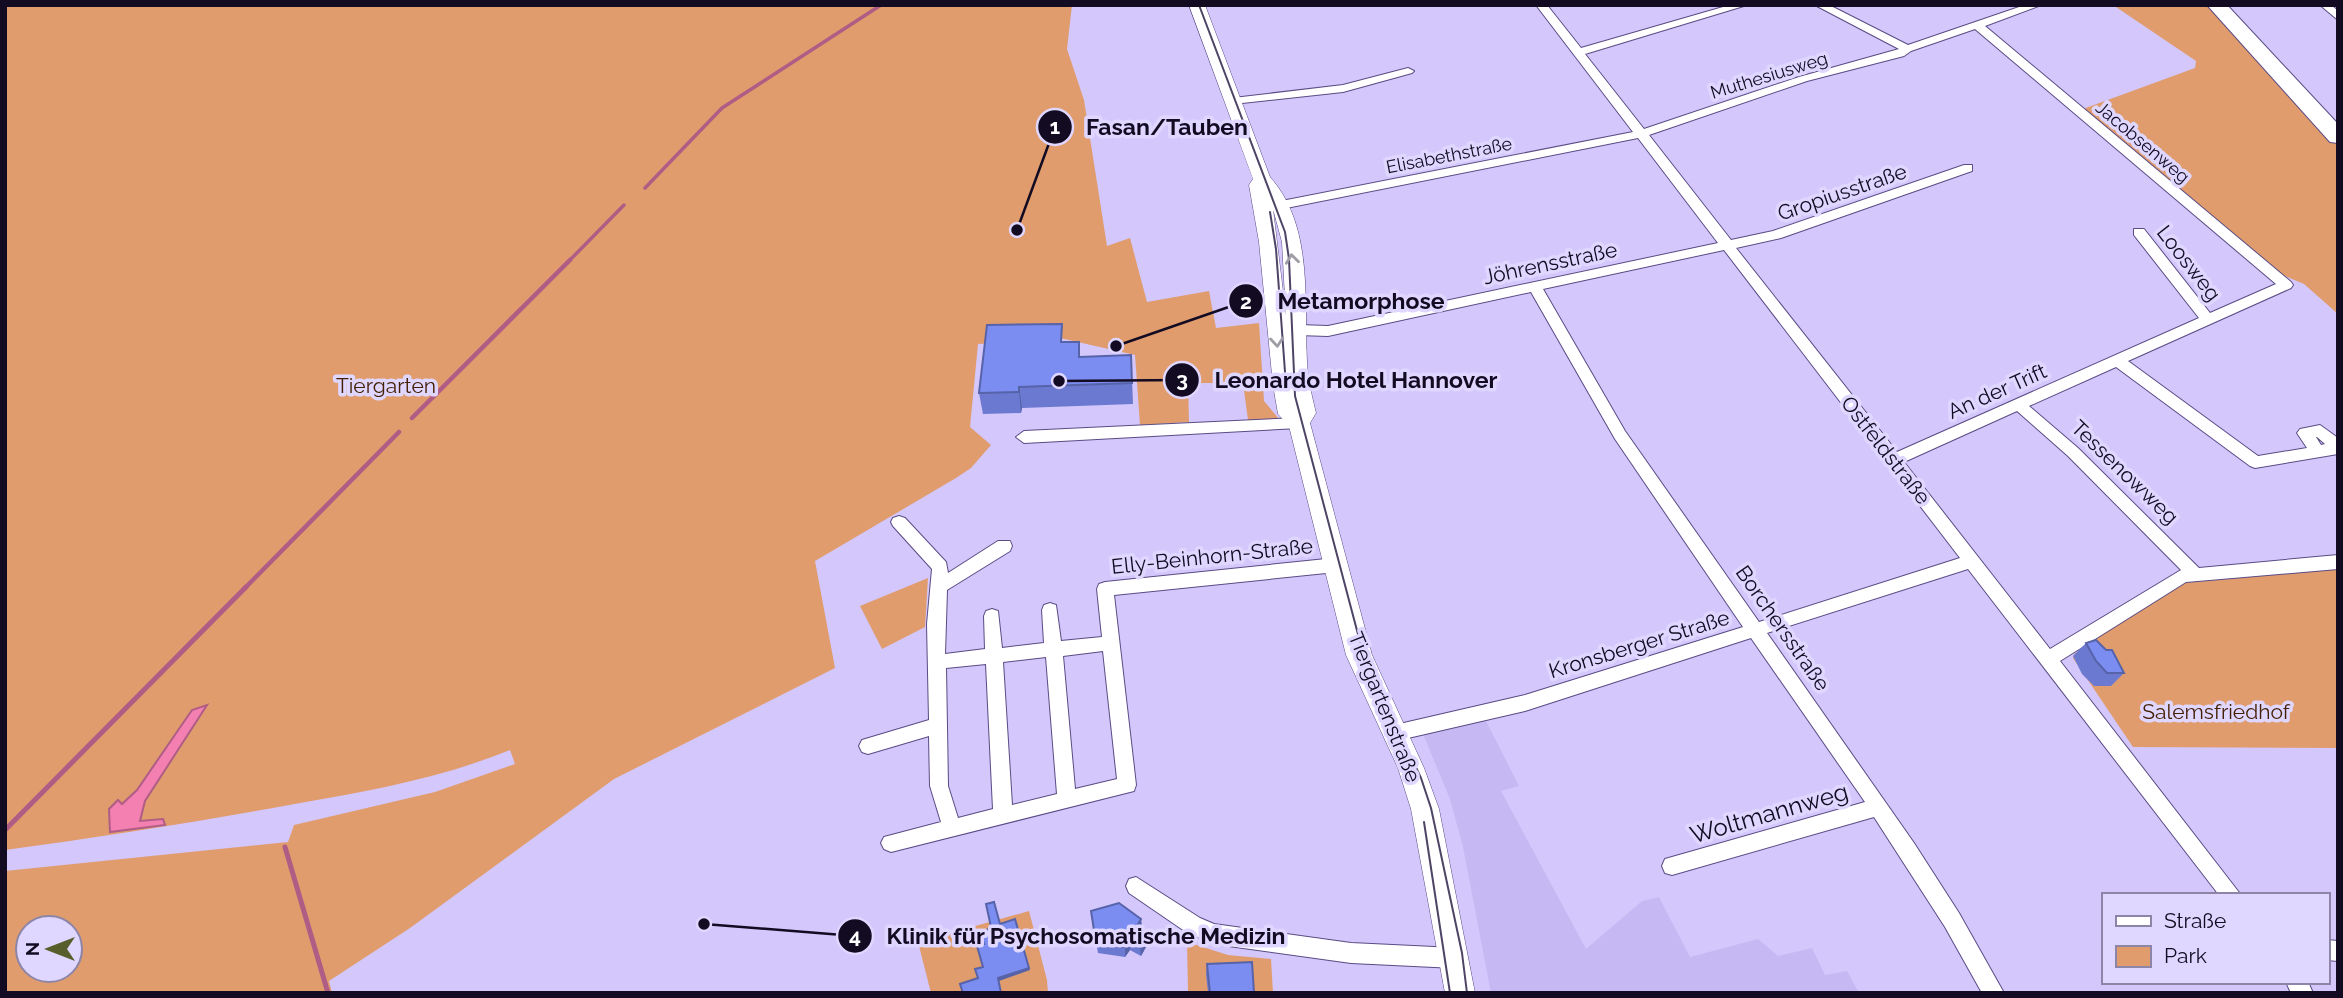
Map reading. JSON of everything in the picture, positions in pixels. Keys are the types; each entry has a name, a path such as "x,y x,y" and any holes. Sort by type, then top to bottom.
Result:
{"highway":[{"path":"2216,5 2338,137"},
{"path":"2230,5 2338,120"}],"main road":[{"name":"Tiergartenstraße","path":"1197,5 1262,179 1258,185 1272,207 1286,219 1293,260 1298,376 1305,413 1299,423"},
{"name":"Tiergartenstraße","path":"1272,207 1270,242 1282,386 1289,414 1299,423 1359,655 1411,768 1425,809 1460,993"}],"street":[{"name":"Ostfeldstraße","path":"1541,5 2229,893"},
{"path":"1577,53 1742,5"},
{"path":"1820,5 1907,49"},
{"name":"Muthesiusweg","path":"1641,134 1802,79 1863,66 1900,54 1907,49 2036,5"},
{"path":"2325,5 2338,17"},
{"name":"Jacobsenweg","path":"1978,26 2287,285"},
{"path":"1233,101 1345,87 1384,80 1408,71"},
{"name":"Elisabethstraße","path":"1272,207 1641,134"},
{"name":"Gropiusstraße","path":"1728,247 1776,235 1968,168"},
{"name":"Loosweg","path":"2139,232 2207,319"},
{"name":"Jöhrensstraße","path":"1298,330 1328,331 1728,247"},
{"name":"An der Trift","path":"1894,460 2287,285"},
{"name":"Borchersstraße","path":"1535,288 1619,434 1879,807 1955,922 1994,993"},
{"path":"2117,360 2255,462 2317,451"},
{"name":"Tessenowweg","path":"2018,404 2073,452 2197,576"},
{"path":"1024,437 1299,423"},
{"path":"899,522 940,567 937,662 939,786 952,828"},
{"path":"938,584 944,583 1004,546"},
{"name":"Kronsberger Straße","path":"1395,733 1525,703 1973,561"},
{"path":"2048,659 2183,576 2338,562"},
{"name":"Elly-Beinhorn-Straße","path":"891,843 1127,785 1104,589 1336,565"},
{"path":"1050,610 1067,800"},
{"path":"992,617 1003,816"},
{"path":"937,662 1111,643"},
{"path":"869,746 938,725"},
{"name":"Woltmannweg","path":"1672,866 1879,807"},
{"path":"1136,886 1193,925 1214,934 1351,953 1455,958"}],"shaded area":[{"path":"207,705 145,801 140,821 163,819 165,825 110,832 109,809 118,800 122,804 137,790 192,710"},
{"path":"1484,717 1519,786 1501,791 1586,949 1642,901 1659,897 1690,957 1758,939 1778,956 1812,948 1825,975 1847,971 1859,993 1491,993 1463,847 1450,799 1421,729"}],"green space":[{"name":"Tiergarten","path":"5,5 1072,5 1067,49 1084,100 1107,246 1130,238 1147,302 1209,291 1216,328 1259,323 1264,401 1279,419 1248,420 1243,383 1188,383 1189,422 1140,425 1135,355 998,324 996,343 978,344 970,427 991,445 971,468 956,478 815,561 835,668 614,779 410,928 329,981 332,993 5,993 5,871 288,842 294,825 435,792 515,764 510,750 429,777 373,790 112,835 5,850"},
{"path":"2113,5 2208,5 2338,146 2338,314 2304,284 2280,274 2083,109 2195,68 2196,61"},
{"name":"Salemsfriedhof","path":"2338,569 2338,748 2133,747 2073,658 2075,653 2083,653 2085,645 2184,583"},
{"path":"928,578 925,627 882,649 860,606"},
{"path":"1029,911 1048,993 931,993 918,942"},
{"path":"1187,942 1228,955 1271,959 1273,993 1188,993"}],"building":[{"path":"1062,324 1061,342 1079,342 1079,357 1131,355 1132,383 1019,387 1019,392 979,393 987,325"},
{"path":"2096,640 2106,650 2112,650 2124,673 2107,673 2096,661 2086,643"},
{"path":"994,902 1000,924 1015,919 1029,968 998,978 1001,993 963,993 960,984 978,978 975,969 983,967 977,946 984,944 981,934 991,927 986,904"},
{"path":"1119,903 1141,919 1134,931 1145,937 1140,946 1129,940 1125,947 1096,943 1091,911"},
{"path":"1252,962 1254,993 1210,993 1207,964"}],"waterway":[{"path":"645,188 722,108 881,5"},
{"path":"568,262 624,205"},
{"path":"412,418 568,262"},
{"path":"244,589 399,432"},
{"path":"5,830 246,587"},
{"path":"285,847 328,993"}],"tram line":[{"path":"1199,5 1285,232 1289,259 1295,396 1364,657 1421,778 1431,808 1462,953 1467,993"},
{"path":"1270,212 1276,249 1285,372"},
{"path":"1424,822 1450,993"}],"place":[{"name":"Fasan/Tauben","path":"1017,230"},
{"name":"Metamorphose","path":"1116,346"},
{"name":"Leonardo Hotel Hannover","path":"1059,381"},
{"name":"Klinik für Psychosomatische Medizin","path":"704,924"}]}
